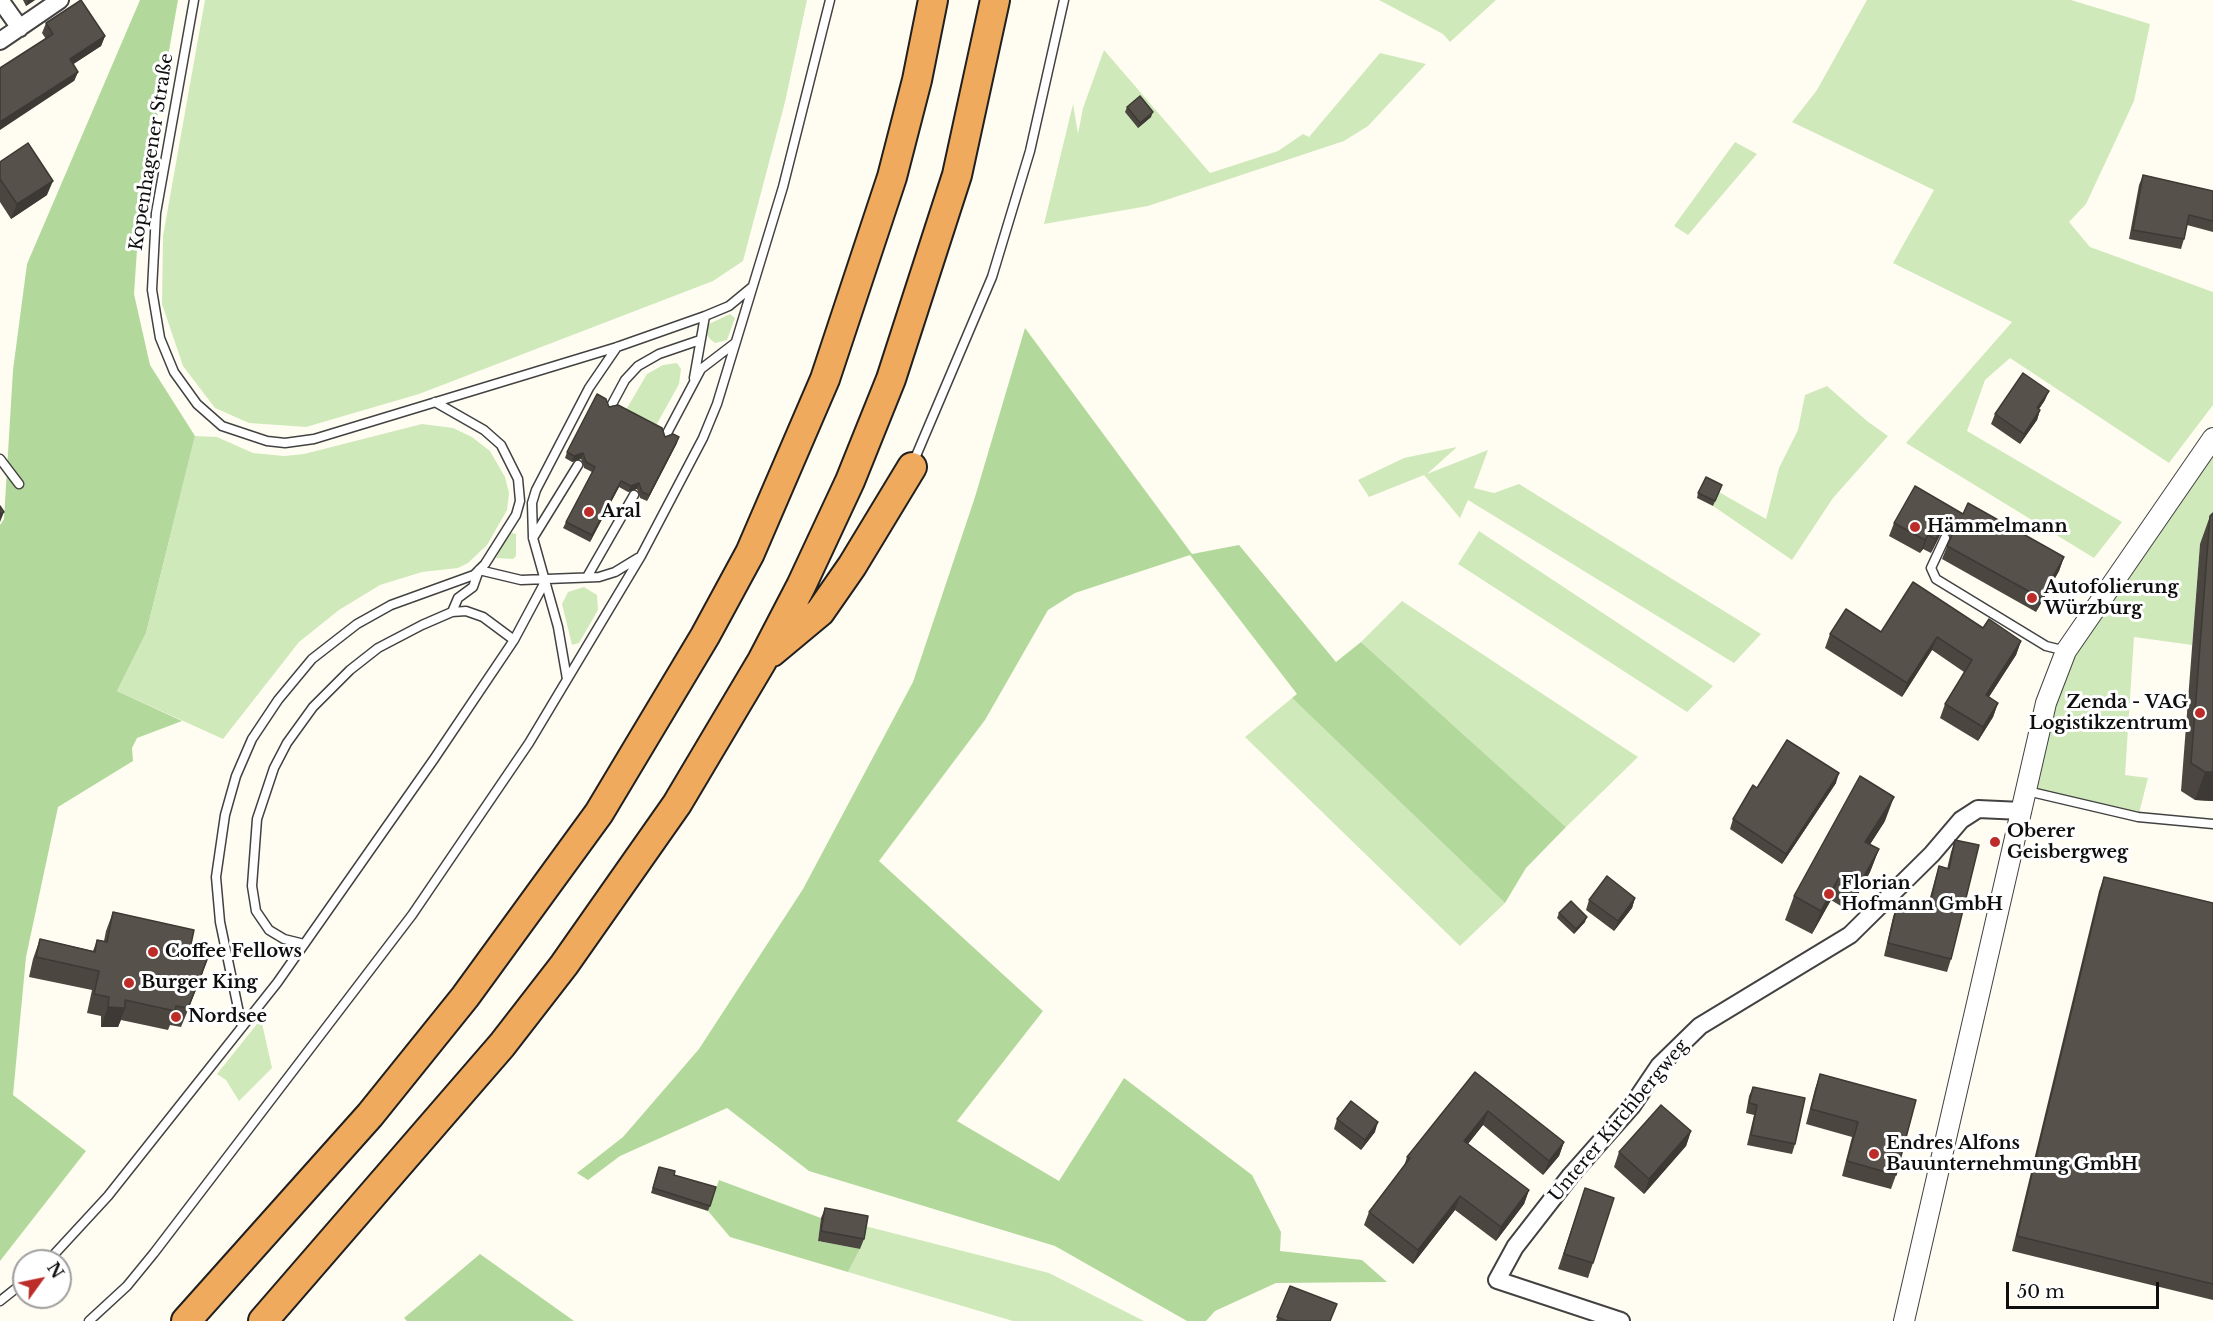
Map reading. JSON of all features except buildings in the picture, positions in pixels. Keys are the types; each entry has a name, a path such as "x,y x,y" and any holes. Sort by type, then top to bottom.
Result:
{"highway":[{"path":"186,1321 370,1115 465,997 599,813 705,636 750,552 825,379 892,177 917,80 933,0"},
{"path":"264,1321 502,1045 564,965 677,804 762,661 801,586 850,481 891,379 957,175 995,0"},
{"path":"762,661 820,612 852,566 912,467"}],"street":[{"path":"0,0 20,28"},
{"path":"0,41 60,0"},
{"path":"1904,1321 1955,1091 2046,703 2066,651 2213,438"},
{"name":"Unterer Kirchbergweg","path":"1621,1321 1497,1280 1515,1247 1571,1175 1632,1106 1659,1066 1700,1026 1850,935 1932,854 1961,820 1978,809 2022,811"}],"lane":[{"name":"Kopenhagener Straße","path":"194,0 156,213 152,290 160,338 174,372 197,404 222,426 267,441 285,443 314,439 617,347 705,316 736,302 754,285"},
{"path":"89,1321 127,1286 154,1253 398,933 482,815 641,556 710,422 754,285 805,106 830,0"},
{"path":"912,467 992,277 1030,151 1064,0"},
{"path":"693,382 705,316"},
{"path":"610,408 619,389 638,366 658,354 700,340"},
{"path":"665,437 693,382 710,361 736,343"},
{"path":"567,679 563,646 533,538 531,516 536,490 594,379 617,347"},
{"path":"435,402 494,437 509,457 520,489 516,515 479,570 473,587 458,598 452,612"},
{"path":"0,459 18,484"},
{"path":"533,538 578,465"},
{"path":"520,489 536,490"},
{"path":"588,577 634,495"},
{"path":"1945,538 1931,568 1936,579 2046,646 2066,651"},
{"path":"242,1027 228,949 220,922 216,876 221,835 236,776 252,739 263,721 312,659 357,624 398,602 465,579 479,570 507,578 546,580 588,577 615,572 641,556"},
{"path":"59,1249 108,1196 242,1027 304,944 434,759 514,640 546,580"},
{"path":"304,944 273,933 260,918 254,903 253,850 257,819 274,768 287,743 314,707 350,670 394,639 452,612 476,614 514,640"},
{"path":"2027,791 2138,817 2213,824"},
{"path":"0,1301 12,1292"}],"green space":[{"path":"140,0 178,0 139,220 134,294 150,365 195,436 146,633 117,691 182,721 137,738 132,748 133,761 58,807 26,957 13,1095 86,1151 0,1261 0,525 4,519 13,370 27,264"},
{"path":"205,0 807,0 785,102 743,261 713,281 419,394 306,427 249,423 215,408 183,366 162,304 163,236"},
{"path":"1379,0 1496,0 1450,42 1443,34"},
{"path":"1867,0 2071,0 2150,24 2134,101 2086,204 2069,222 2090,247 2213,292 2213,405 2169,463 2010,358 1985,380 1967,431 2122,522 2094,558 1906,443 2012,322 1893,263 1934,190 1792,122 1817,90"},
{"path":"1104,50 1210,173 1278,151 1303,134 1309,137 1380,53 1426,64 1368,126 1344,141 1148,206 1044,224 1073,104 1078,134 1083,108"},
{"path":"1735,142 1757,154 1688,235 1674,226"},
{"path":"730,314 735,318 727,340 715,343 707,335 709,324"},
{"path":"1025,328 1192,554 1239,545 1336,662 1361,642 1566,827 1526,868 1505,903 1292,698 1297,694 1190,555 1075,593 1048,610 985,720 879,861 1043,1011 957,1121 1059,1181 1124,1078 1252,1175 1281,1232 1280,1251 1362,1260 1387,1282 1276,1283 1215,1311 1206,1321 1187,1321 1055,1246 809,1171 727,1108 620,1156 588,1180 577,1173 623,1137 699,1049 803,889 913,682 975,497"},
{"path":"677,363 681,369 679,384 653,431 623,415 647,374 663,365"},
{"path":"1827,386 1888,436 1833,498 1792,560 1713,506 1719,492 1766,519 1779,468 1798,430 1805,395"},
{"path":"422,424 453,428 472,437 490,451 505,477 509,493 507,510 487,545 468,563 458,568 422,572 380,585 339,610 299,642 223,739 117,691 146,633 195,436 217,437 253,453 284,456 304,454"},
{"path":"2213,438 2213,531 2200,544 2192,645 2134,637 2125,775 2148,778 2138,817 2027,791 2066,651"},
{"path":"1457,447 1427,474 1488,450 1474,488 1494,493 1519,484 1761,634 1734,663 1468,500 1460,518 1424,475 1369,497 1358,480 1404,458"},
{"path":"1479,531 1713,686 1687,712 1458,564"},
{"path":"508,534 516,534 516,556 513,559 496,558"},
{"path":"584,587 597,595 598,610 579,643 572,645 562,604 568,592"},
{"path":"1402,601 1638,757 1566,827 1361,642"},
{"path":"1292,698 1505,903 1460,946 1245,737"},
{"path":"261,1019 272,1068 239,1101 226,1080 217,1074"},
{"path":"719,1180 821,1218 818,1241 860,1249 848,1272 730,1237 708,1211"},
{"path":"865,1226 1049,1273 1144,1321 1013,1321 848,1272 860,1249"},
{"path":"480,1254 574,1321 407,1321 404,1318"}],"place":[{"name":"Aral","path":"589,512"},
{"name":"Hämmelmann","path":"1915,527"},
{"name":"Autofolierung Würzburg","path":"2032,598"},
{"name":"Zenda - VAG Logistikzentrum","path":"2200,713"},
{"name":"Oberer Geisbergweg","path":"1995,842"},
{"name":"Florian Hofmann GmbH","path":"1829,894"},
{"name":"Coffee Fellows","path":"153,952"},
{"name":"Burger King","path":"129,983"},
{"name":"Nordsee","path":"176,1017"},
{"name":"Endres Alfons Bauunternehmung GmbH","path":"1874,1154"}]}
